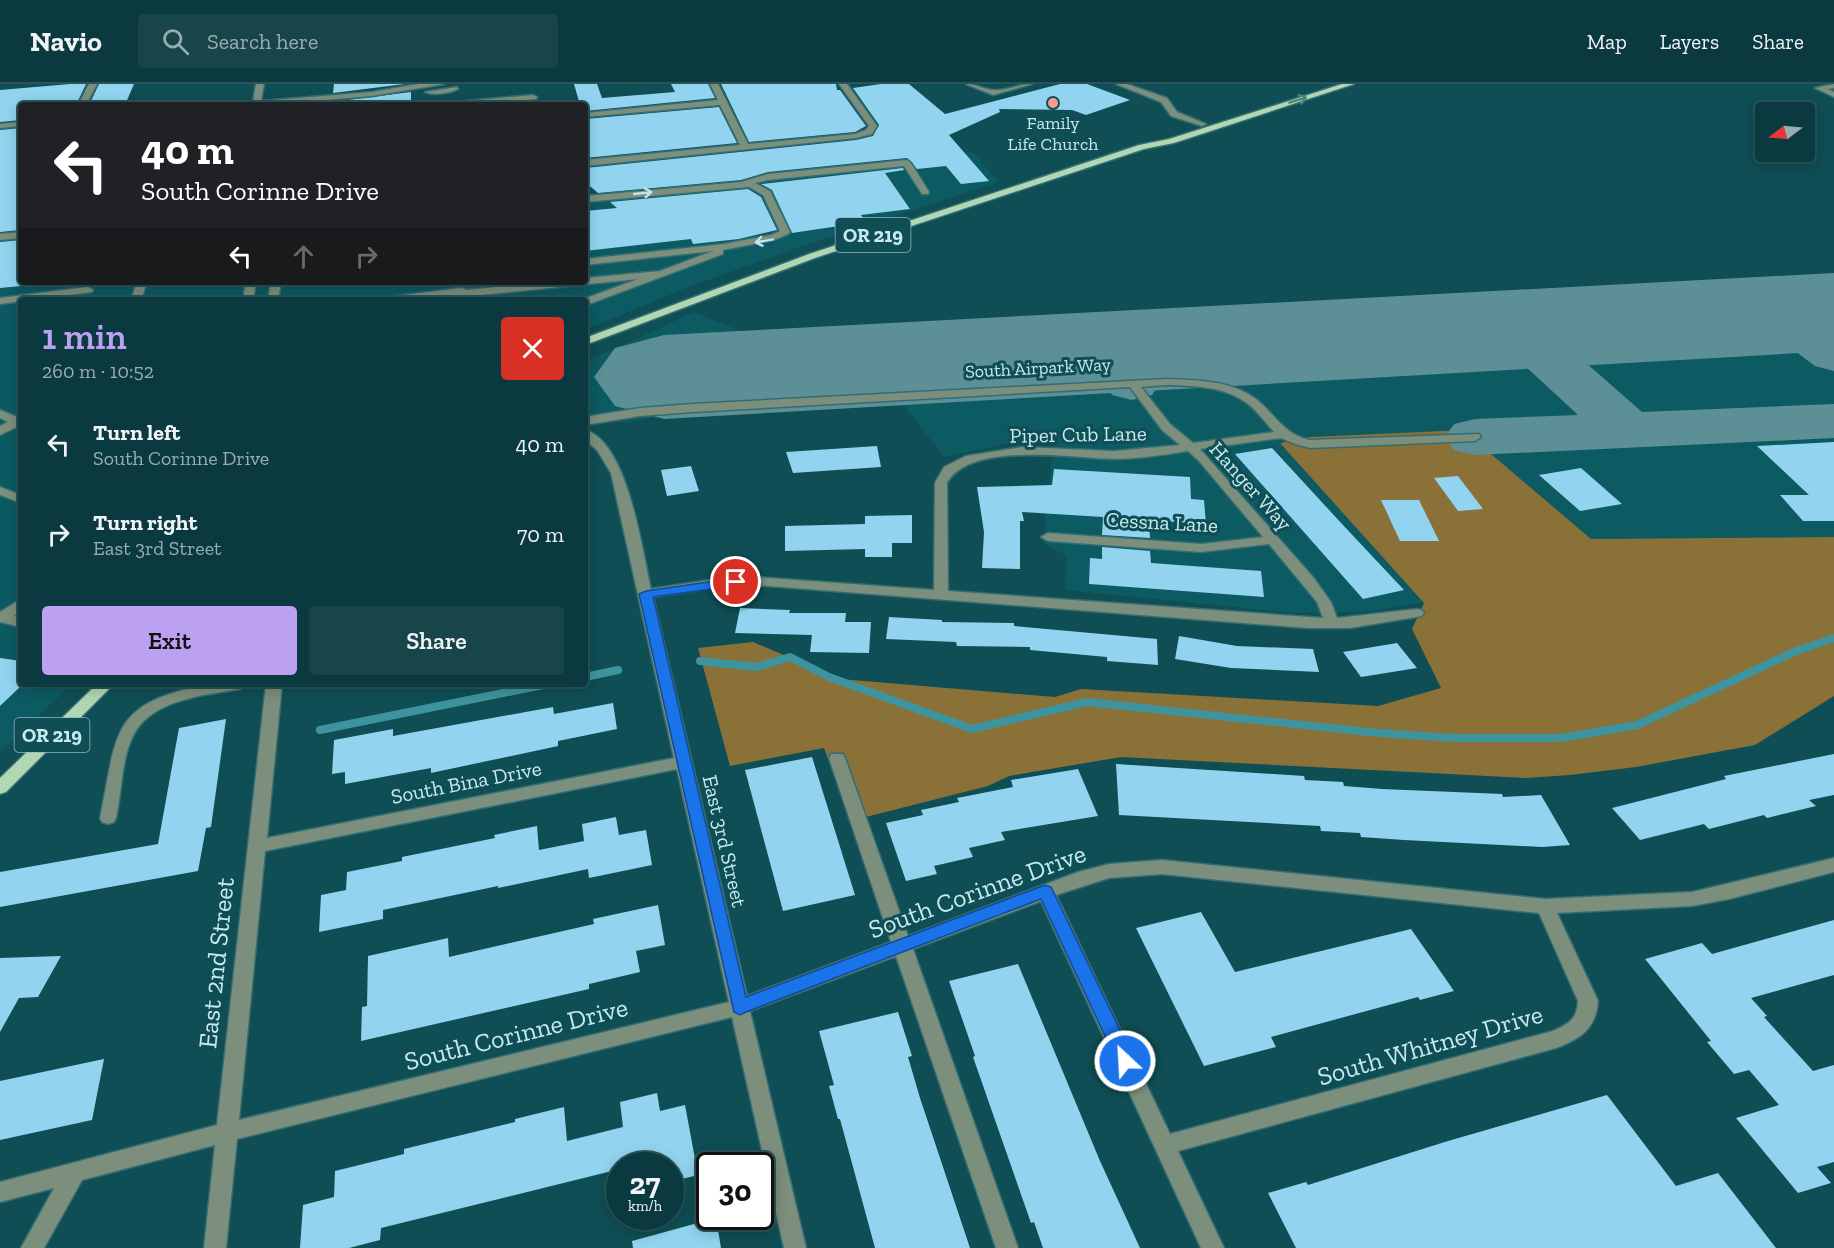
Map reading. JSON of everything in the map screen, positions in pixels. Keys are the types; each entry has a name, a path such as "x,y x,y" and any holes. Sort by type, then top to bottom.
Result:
{"main road":[{"name":"OR 219","path":"1142,147 1161,138 1319,84"},
{"name":"OR 219","path":"588,341 695,298 802,259 1142,147 1171,141 1350,84"},
{"name":"OR 219","path":"588,348 609,334"},
{"name":"OR 219","path":"0,788 103,687"}],"street":[{"path":"84,102 93,84"},
{"path":"256,102 260,84"},
{"path":"371,102 372,84"},
{"path":"277,102 440,84"},
{"path":"714,84 745,146"},
{"path":"588,163 856,136 869,132 873,126 843,84"},
{"path":"970,84 993,93 1028,84"},
{"path":"1120,84 1164,100 1174,114 1202,124"},
{"path":"1834,86 1819,88 1834,95"},
{"path":"372,93 533,97"},
{"path":"588,115 723,102"},
{"path":"0,126 18,124"},
{"path":"588,199 742,184 768,177 907,163 926,192"},
{"path":"588,262 740,245 778,238 786,232 767,193 760,188 742,184"},
{"path":"0,237 18,235"},
{"path":"588,301 740,245"},
{"path":"588,279 667,273"},
{"path":"415,297 521,285"},
{"path":"32,297 88,290"},
{"path":"0,301 18,299"},
{"name":"South Airpark Way","path":"588,421 640,412 693,408 1132,382 1195,382 1226,389 1251,401 1282,434 1296,442 1310,444 1475,437"},
{"name":"Hanger Way","path":"1132,382 1166,427 1203,458 1273,539 1324,602 1332,623"},
{"path":"0,414 18,421"},
{"path":"0,431 18,422"},
{"name":"Piper Cub Lane","path":"941,594 941,483 948,470 970,459 1022,451 1114,455 1191,449 1282,434"},
{"name":"East 3rd Street","path":"594,451 617,472 795,1248"},
{"path":"0,491 18,498"},
{"name":"Cessna Lane","path":"1048,537 1201,548 1273,539"},
{"path":"646,594 717,583 755,581 1332,623 1373,621 1417,612"},
{"path":"18,605 2,618 18,621"},
{"path":"108,818 125,738 134,723 168,701 227,687"},
{"name":"East 2nd Street","path":"215,1248 274,687"},
{"path":"837,758 1007,1248"},
{"name":"South Bina Drive","path":"258,846 684,762"},
{"name":"South Corinne Drive","path":"0,1192 227,1132 740,1007 1045,891 1109,871 1162,867 1545,906 1692,899 1729,892 1834,865"},
{"path":"1045,891 1213,1248"},
{"name":"South Whitney Drive","path":"1166,1145 1556,1039 1579,1029 1588,1015 1588,1001 1545,906"},
{"path":"32,1248 75,1172"}],"shaded area":[{"path":"973,152 999,182 806,245 686,288 588,329 588,297 18,297 18,687 69,687 0,753 0,267 18,280 18,285 588,285 588,194"},
{"path":"1834,297 1834,537 1591,539 1463,430 1310,437 1281,442 1424,603 1364,612 1294,613 1065,590 1067,556 1043,543 1054,443 1006,444 944,457 901,402 651,418 625,423 588,416 588,361 694,312 773,344 828,351"},
{"path":"1463,430 1591,539 1834,537 1834,696 1755,745 1636,767 1526,778 1121,757 1009,776 988,786 850,821 824,748 730,766 698,648 753,642 840,679 1055,697 1081,689 1378,706 1441,688 1412,629 1424,603 1280,443 1310,437"}],"building":[{"path":"86,84 77,102 18,102 18,120 0,122 0,90"},
{"path":"99,84 134,84 126,102 90,102"},
{"path":"334,84 405,84 333,93"},
{"path":"574,84 597,84 602,98 675,92 671,84 708,84 715,98 588,111 588,102 579,102"},
{"path":"721,84 836,84 837,90 840,90 866,126 855,132 749,142"},
{"path":"881,84 909,84 945,114 1060,84 1087,84 1130,100 1086,115 1072,110 999,109 1000,112 949,135 989,181 961,184 946,166 917,169 907,158 768,172 741,180 598,193 588,185 588,168 856,140 873,136 879,125 853,88"},
{"path":"411,92 411,102 331,102"},
{"path":"719,107 737,143 588,158 588,119"},
{"path":"18,128 18,230 0,232 0,130"},
{"path":"903,168 904,170 885,173 910,209 861,215 866,222 792,233 772,190 761,184"},
{"path":"748,189 761,197 777,230 739,239 693,244 691,239 588,251 588,211 617,208 610,202"},
{"path":"18,240 18,285 21,286 0,288 0,242"},
{"path":"1834,442 1834,521 1803,521 1780,495 1809,495 1757,446"},
{"path":"877,446 881,467 793,473 786,452"},
{"path":"1272,448 1404,590 1363,599 1235,454"},
{"path":"691,466 699,491 667,496 661,470"},
{"path":"1581,468 1622,504 1580,511 1539,475"},
{"path":"1054,469 1190,477 1191,499 1204,500 1206,524 1149,520 1150,538 1102,535 1103,517 1022,512 1024,521 1020,521 1020,569 982,568 984,532 977,487 1052,485"},
{"path":"1458,476 1483,509 1458,511 1434,478"},
{"path":"1381,500 1419,500 1439,541 1400,541"},
{"path":"912,515 912,543 892,543 892,557 865,557 865,549 785,551 785,526 865,524 865,516"},
{"path":"1102,547 1150,551 1151,563 1261,571 1264,597 1089,584 1090,558 1102,559"},
{"path":"740,608 790,610 789,613 846,613 845,622 871,622 869,653 810,652 812,635 735,633"},
{"path":"889,617 942,620 942,622 1014,623 1014,626 1157,639 1158,665 1107,661 1107,657 1030,650 1030,647 957,646 956,642 886,639"},
{"path":"1179,636 1237,646 1313,649 1319,672 1231,668 1175,659"},
{"path":"1397,643 1417,668 1361,677 1343,652"},
{"path":"0,658 18,661 18,687 20,687 0,706"},
{"path":"613,703 617,729 558,741 558,746 431,773 431,768 345,784 345,772 332,774 334,740 393,729 393,736 553,707 554,714"},
{"path":"226,719 211,827 206,828 198,871 0,907 0,872 158,844 179,728"},
{"path":"1834,754 1834,795 1809,800 1816,806 1767,818 1764,815 1709,829 1704,824 1640,840 1612,808 1726,779 1724,776"},
{"path":"812,757 855,895 783,911 745,770"},
{"path":"1116,764 1304,776 1305,780 1343,782 1344,786 1382,789 1502,794 1503,797 1541,795 1570,845 1542,847 1404,840 1361,837 1360,833 1321,831 1320,826 1119,815"},
{"path":"1078,769 1098,816 1001,832 1005,840 969,848 973,857 934,866 937,874 906,881 886,823 923,815 921,810 959,802 957,798 1013,787 1011,780"},
{"path":"616,817 619,835 646,830 652,865 589,878 588,869 498,888 498,886 383,910 383,919 319,932 321,895 346,890 347,872 402,861 402,857 495,838 494,835 537,826 539,850 584,841 582,824"},
{"path":"658,905 665,945 636,951 640,972 589,984 589,989 361,1041 362,1007 367,1006 368,956 448,938 449,957 594,924 593,919"},
{"path":"1201,912 1235,972 1411,929 1454,991 1420,1000 1418,997 1271,1037 1276,1047 1204,1066 1136,928"},
{"path":"1834,920 1834,975 1751,998 1767,1016 1764,1017 1813,1071 1834,1065 1834,1162 1817,1167 1831,1183 1798,1193 1736,1118 1779,1105 1749,1070 1734,1074 1707,1042 1711,1041 1645,959 1702,943 1712,954"},
{"path":"61,956 38,997 19,998 0,1032 0,958"},
{"path":"1018,964 1100,1161 1140,1248 1043,1248 1034,1222 1031,1223 949,981"},
{"path":"898,1012 912,1056 908,1057 920,1098 970,1248 875,1248 829,1086 834,1085 819,1031"},
{"path":"104,1059 92,1120 0,1140 0,1081"},
{"path":"657,1093 660,1111 685,1105 696,1176 684,1178 684,1152 606,1152 606,1172 381,1228 380,1240 349,1248 300,1248 303,1205 334,1197 335,1171 404,1154 404,1149 515,1122 515,1119 564,1107 567,1141 623,1127 620,1102"},
{"path":"1607,1095 1676,1186 1718,1173 1776,1248 1296,1248 1268,1193 1306,1182 1308,1185"},
{"path":"696,1223 696,1230 718,1230 721,1248 633,1248 632,1241 672,1230 684,1230 684,1227"}],"waterway":[{"path":"700,661 757,667 790,657 829,677 972,729 1087,702 1369,732 1451,738 1561,738 1637,725 1794,652 1834,638"},
{"path":"588,676 618,670"},
{"path":"320,730 533,687"}],"taxiway":[{"path":"1779,315 1834,355"},
{"path":"1517,330 1628,430"},
{"path":"664,377 653,370 654,360 669,355 705,350 734,350 747,356 766,371"},
{"path":"1114,352 1132,383"},
{"path":"1475,437 1834,421"}],"runway":[{"path":"664,377 1834,312"}],"place":[{"name":"Family Life Church","path":"1053,103"}],"route":[{"path":"736,582 646,594 740,1007 1045,891 1125,1061"}]}
